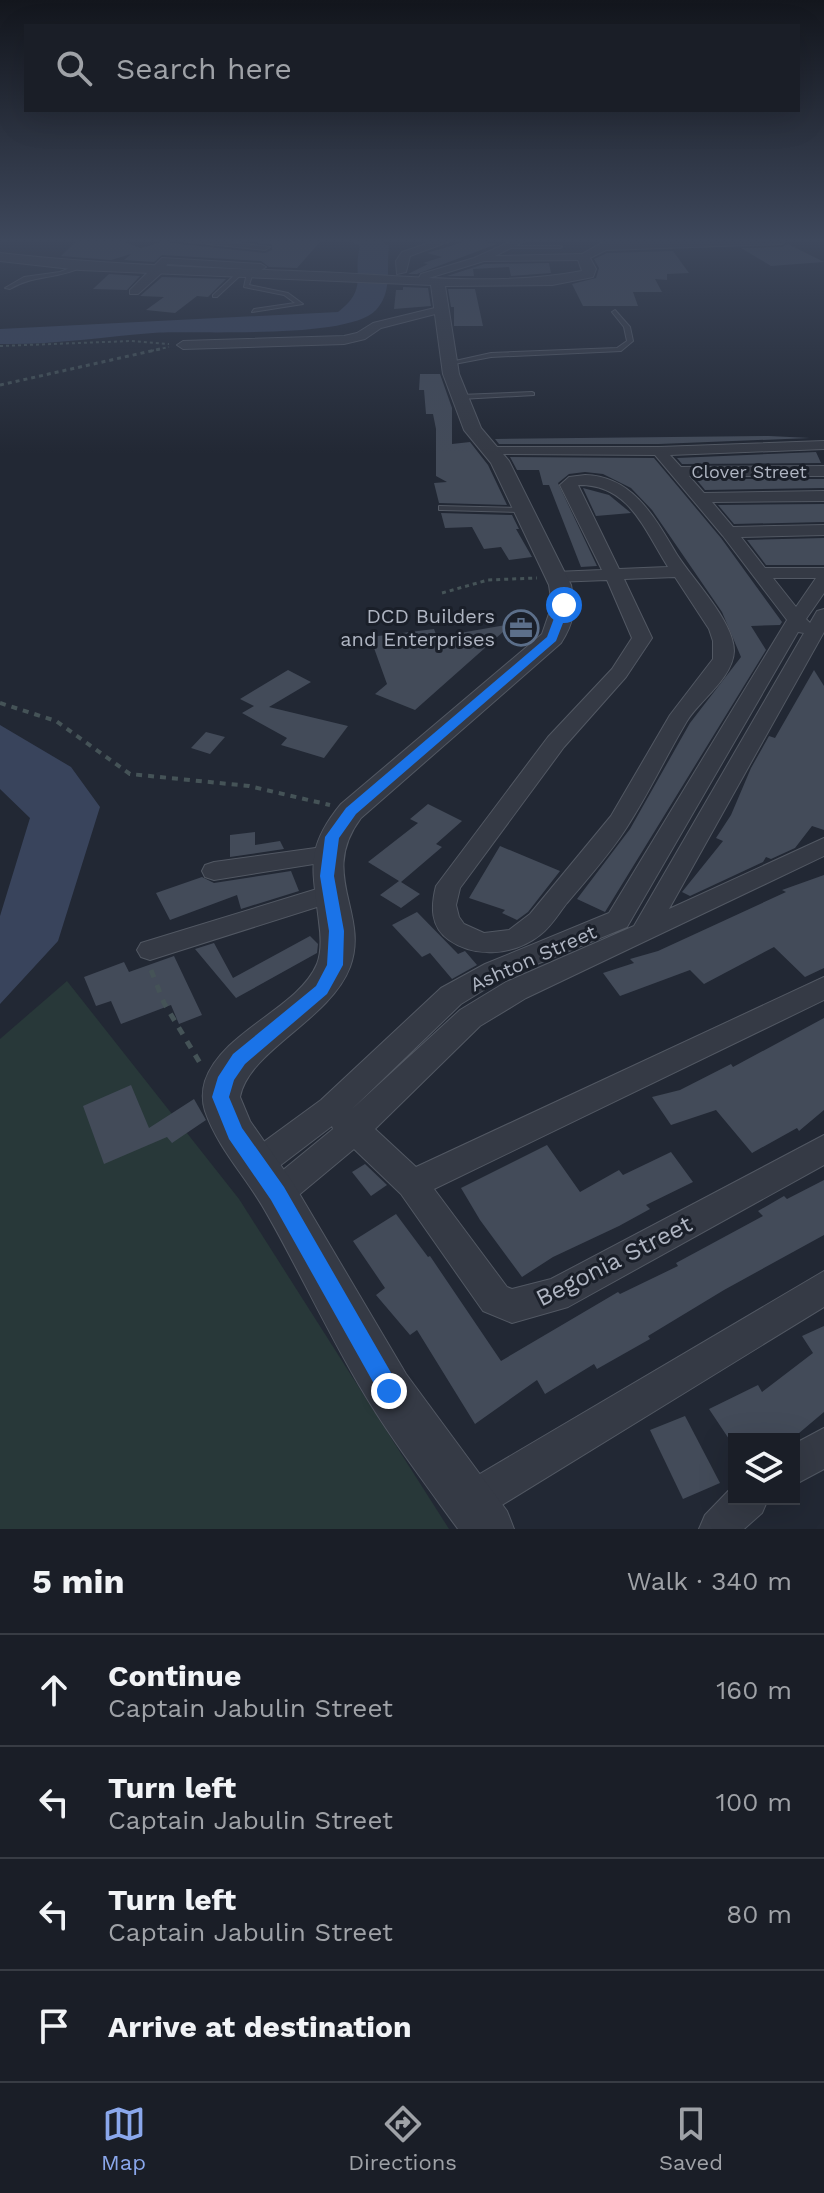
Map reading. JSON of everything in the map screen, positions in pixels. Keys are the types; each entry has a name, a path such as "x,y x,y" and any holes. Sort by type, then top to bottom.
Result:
{"street":[{"path":"183,345 344,340 361,336 392,311"},
{"path":"431,311 473,430 500,461 555,577 564,605 552,638 351,811 332,837 327,876 336,931 335,965 321,990 239,1059 226,1077 221,1097 235,1133 277,1194 389,1391 479,1516 824,1288"},
{"path":"490,450 659,451 824,445"},
{"path":"659,451 729,532 759,573 811,623"},
{"name":"Clover Street","path":"675,472 824,471"},
{"path":"604,481 622,490 679,572 722,639 725,653 720,664 681,713 625,813 533,927 506,942 484,944 463,937 448,924 443,912 448,886 556,742 619,673 642,638 569,482 604,481"},
{"path":"698,498 824,496"},
{"path":"729,532 824,530"},
{"path":"555,577 679,572"},
{"path":"759,573 824,573"},
{"name":"Ashton Street","path":"258,1164 343,1119 490,1005 643,933 811,623 824,580"},
{"name":"Ashton Street","path":"277,1194 451,996 494,971 618,920 811,623"},
{"path":"618,920 643,933 824,846"},
{"path":"214,871 330,854"},
{"path":"150,950 330,894"},
{"path":"412,1184 824,988"},
{"name":"Begonia Street","path":"343,1119 412,1184 495,1299 512,1306 527,1305 556,1295 824,1149"},
{"path":"800,1462 824,1447"},
{"path":"719,1529 740,1505"}],"lane":[{"path":"449,363 491,355 619,350 630,341 627,327 615,312"},
{"path":"460,397 532,394"},
{"path":"442,508 523,510"}],"path":[{"path":"0,346 131,341 183,345"},
{"path":"0,385 183,345"},
{"path":"442,593 488,580 555,577"},
{"path":"0,703 56,721 130,774 249,786 351,811"},
{"path":"150,950 146,958 164,1003 221,1097"}],"shaded area":[{"path":"67,981 239,1199 449,1529 0,1529 0,1039"}],"water":[{"path":"374,311 336,326 305,330 153,333 0,344 0,329"},
{"path":"0,725 71,767 100,807 58,941 0,1004 0,916 30,818 0,789"}],"building":[{"path":"454,311 480,311 483,326 454,326"},
{"path":"420,374 440,374 452,408 452,444 470,442 488,465 507,505 439,503 434,483 447,482 436,476 436,429 433,414 426,414 424,390 419,390"},
{"path":"810,438 659,444 499,444 495,439"},
{"path":"816,452 821,463 682,464 677,458"},
{"path":"510,457 654,458 721,538 782,622 780,625 751,626 766,650 605,912 577,899 630,829 690,723 741,657 722,612 652,510 631,488 603,474 585,472 569,474 558,483 597,566 581,567 549,485 543,485 539,470 517,470"},
{"path":"696,479 824,479 824,488 705,490"},
{"path":"583,488 609,495 631,513 596,516"},
{"path":"824,504 824,522 734,524 718,505"},
{"path":"441,513 512,515 519,529 516,529 532,557 509,560 501,547 484,549 472,527 445,528"},
{"path":"824,538 824,565 766,565 747,540"},
{"path":"512,624 415,710 375,694 387,684 370,637 434,629 437,637"},
{"path":"288,670 311,682 269,707 348,726 324,758 281,745 287,738 242,713 254,706 240,699"},
{"path":"814,670 824,686 824,830 812,826 795,848 771,859 766,857 763,862 690,896 682,892 723,841 716,838 731,815 751,768 769,736 775,738"},
{"path":"206,732 225,737 210,754 191,748"},
{"path":"428,804 462,821 436,844 442,847 401,882 420,894 401,908 380,895 399,881 368,862 418,823 410,819"},
{"path":"255,832 255,845 280,841 284,849 230,857 230,835"},
{"path":"500,846 560,871 528,912 517,920 502,913 505,910 469,898"},
{"path":"291,871 299,891 241,909 237,895 170,920 156,893 202,877 214,883"},
{"path":"824,875 824,968 805,977 774,947 704,984 690,970 620,996 603,973 634,963 630,959 658,951 786,892 782,890"},
{"path":"417,912 458,954 465,951 477,965 452,979 430,953 422,957 392,925"},
{"path":"310,936 318,944 317,953 236,998 195,949 214,943 233,978"},
{"path":"174,956 202,1015 179,1024 171,1005 121,1024 111,1001 96,1006 84,977 124,962 129,972"},
{"path":"824,1018 824,1110 799,1131 797,1128 752,1153 716,1110 671,1125 652,1097 680,1090 731,1064 733,1067"},
{"path":"131,1085 149,1128 194,1099 206,1120 172,1143 167,1137 104,1164 83,1106"},
{"path":"547,1145 580,1192 619,1170 623,1175 671,1152 693,1182 646,1205 650,1209 553,1257 522,1277 480,1220 461,1188"},
{"path":"365,1164 387,1185 371,1196 352,1172"},
{"path":"824,1180 824,1235 724,1290 648,1336 650,1339 597,1369 594,1364 545,1394 537,1380 475,1424 417,1330 410,1335 376,1295 385,1288 353,1241 396,1214 430,1256 501,1361 618,1292 620,1294 678,1266 676,1263 763,1216 758,1211 784,1196 787,1199"},
{"path":"824,1326 824,1412 799,1433 728,1433 728,1438 709,1409 758,1385 762,1392 813,1353 802,1336"},
{"path":"685,1416 720,1483 683,1499 650,1430"}],"place":[{"name":"DCD Builders and Enterprises","path":"521,628"}],"route":[{"path":"389,1391 277,1194 235,1133 221,1097 226,1077 239,1059 321,990 335,965 336,931 327,876 332,837 351,811 552,638 564,605"}]}
